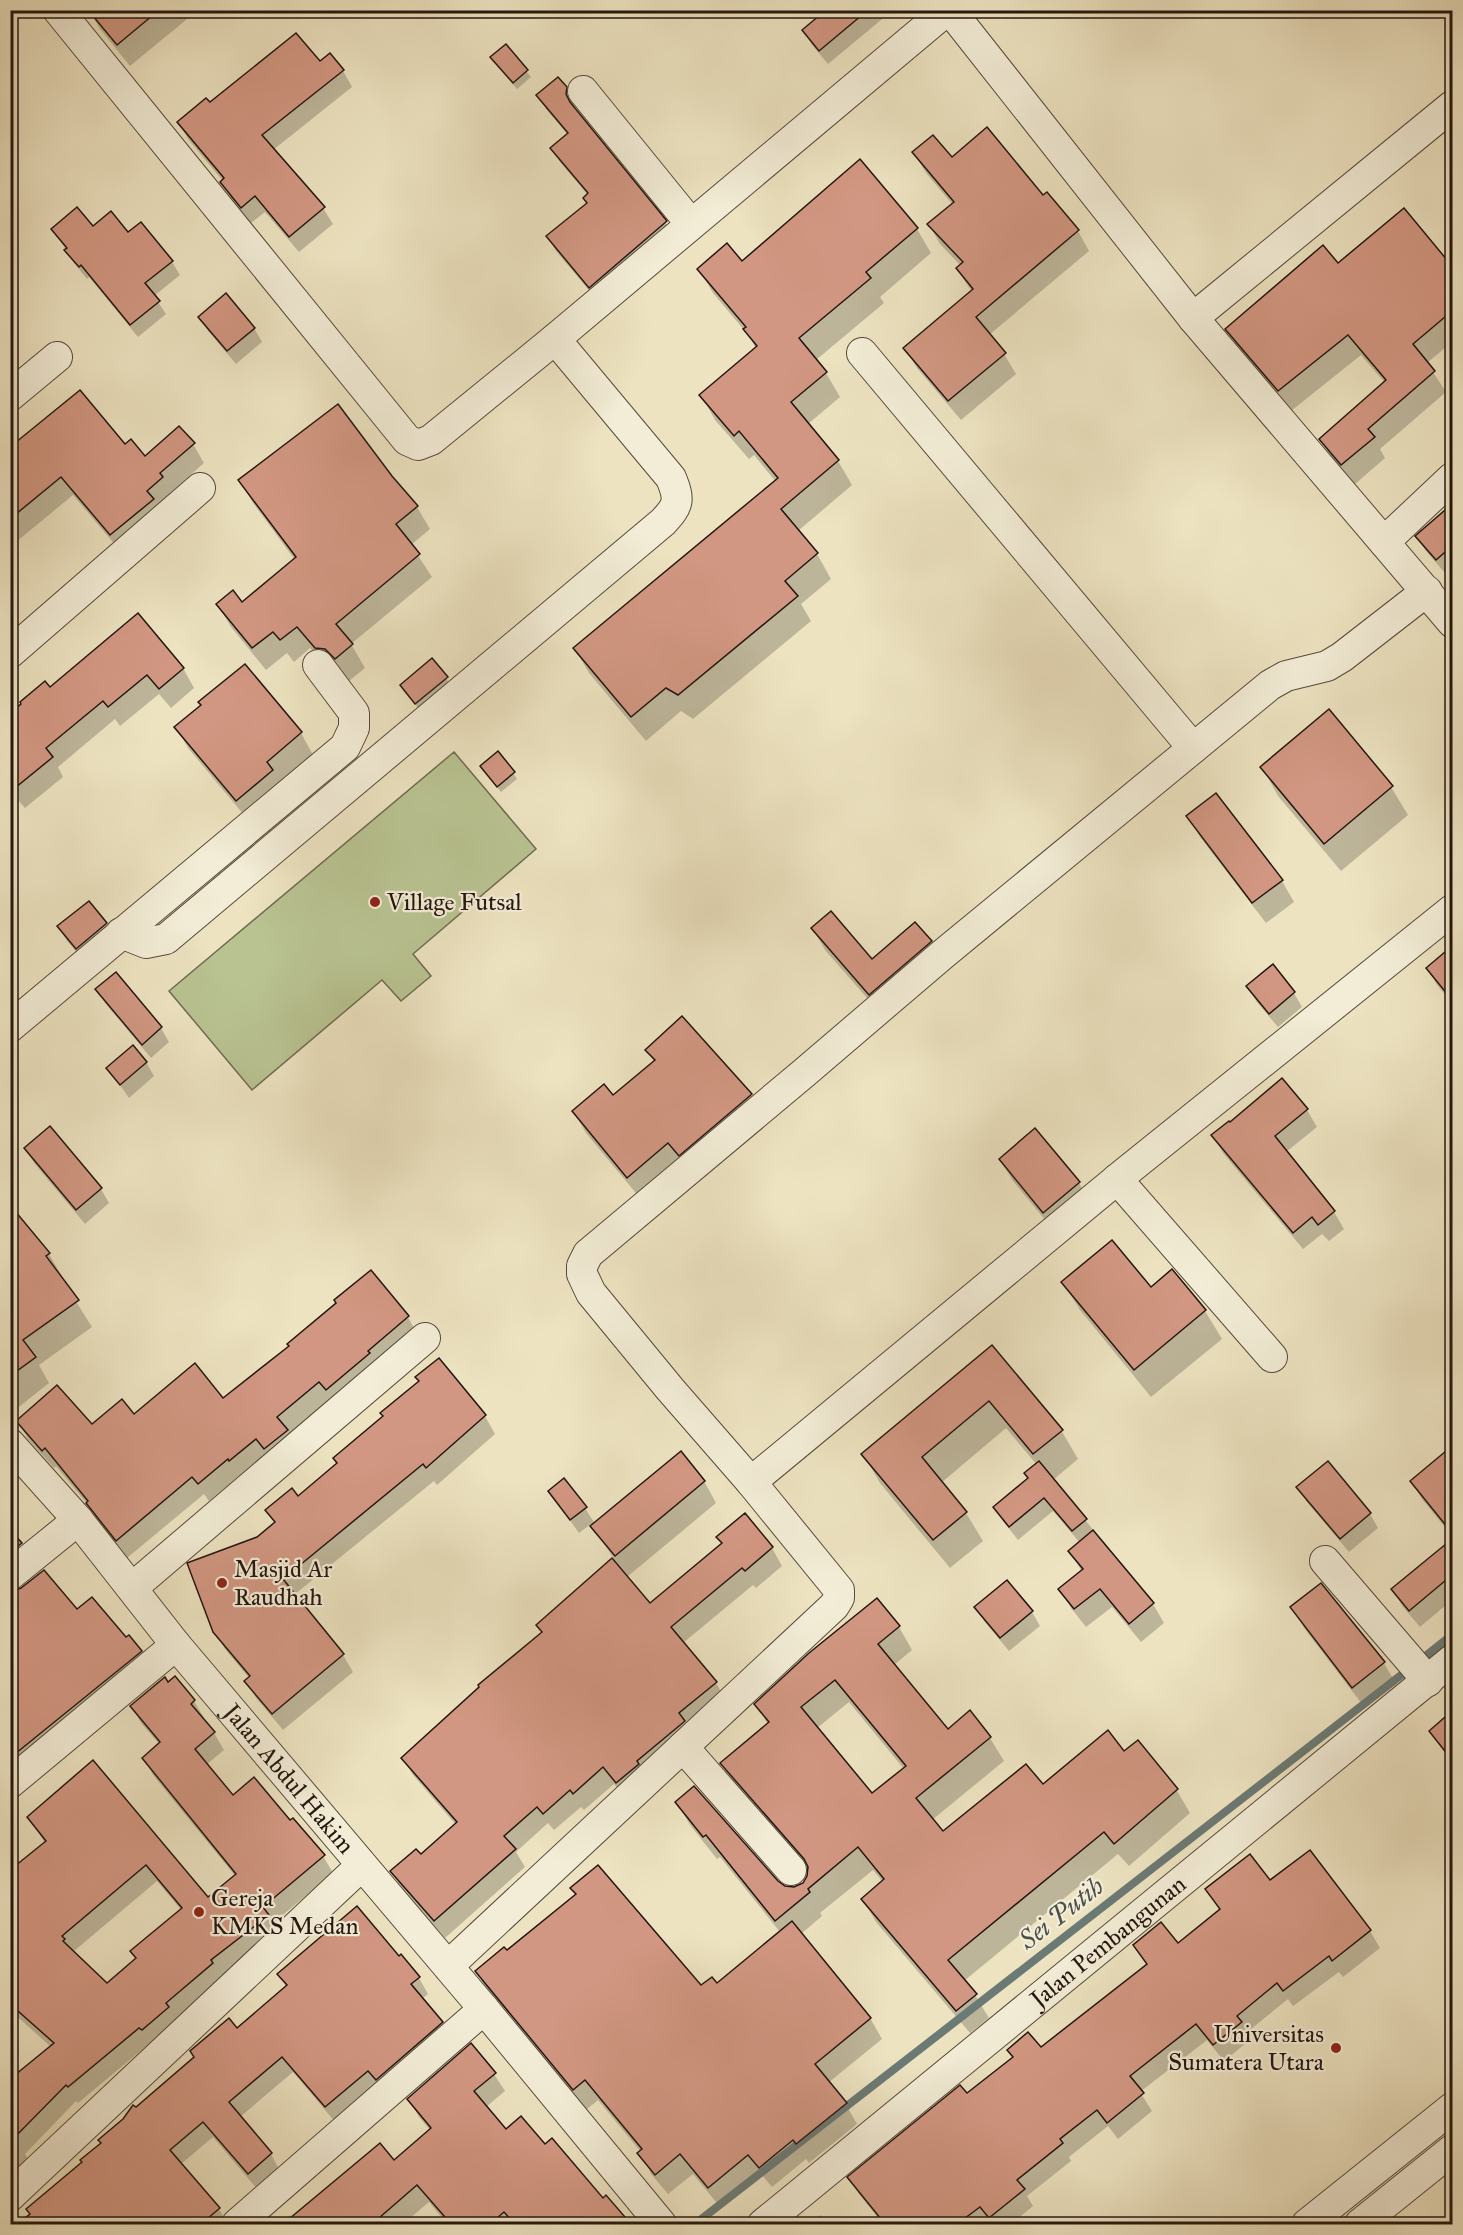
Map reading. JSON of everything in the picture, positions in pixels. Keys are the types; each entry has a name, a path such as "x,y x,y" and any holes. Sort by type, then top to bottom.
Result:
{"street":[{"path":"58,10 406,440 418,445 431,440 555,339 949,10 1193,318 1452,622"},
{"path":"583,91 691,224"},
{"path":"1193,318 1452,106"},
{"path":"121,933 146,943 166,939 656,528 673,511 677,504 678,494 671,478 555,339"},
{"path":"862,353 1193,748"},
{"path":"10,396 57,357"},
{"path":"1384,542 1452,478"},
{"path":"10,653 200,488"},
{"path":"448,1966 834,1606 839,1598 839,1590 591,1293 582,1274 582,1266 588,1254 942,955 1278,679 1327,666 1342,657 1427,591"},
{"path":"10,1027 345,747 354,728 354,713 318,665"},
{"path":"751,1482 1117,1179 1452,910"},
{"path":"1117,1179 1272,1358"},
{"path":"132,1588 424,1338"},
{"name":"Jalan Abdul Hakim","path":"10,1444 78,1521 176,1646 484,2009 656,2223"},
{"path":"10,1575 78,1521"},
{"path":"1325,1561 1417,1668"},
{"path":"10,1783 176,1646"},
{"name":"Jalan Pembangunan","path":"763,2224 1417,1668 1452,1660"},
{"path":"684,1747 791,1870"},
{"path":"10,2196 361,1866"},
{"path":"237,2224 484,2009"},
{"path":"1307,2224 1452,2108"},
{"path":"1360,2224 1452,2150"}],"green space":[{"name":"Village Futsal","path":"454,752 536,849 413,954 431,976 401,1001 382,980 252,1090 169,991"}],"building":[{"path":"88,10 159,10 117,45"},
{"path":"826,10 868,10 819,51 802,30"},
{"path":"296,33 320,61 330,53 344,70 262,135 325,207 289,237 255,196 241,208 220,182 224,178 177,122 206,98 210,102"},
{"path":"506,44 528,70 513,83 490,57"},
{"path":"558,77 567,87 566,94 570,102 667,221 589,288 546,236 587,203 583,198 588,193 550,148 568,133 536,95"},
{"path":"987,127 1043,195 1047,192 1079,230 976,317 1006,353 948,401 903,348 973,289 956,268 963,262 927,224 954,202 912,152 933,135 952,157"},
{"path":"860,159 918,228 866,272 871,278 799,338 827,372 791,402 839,460 781,509 818,553 785,581 798,596 678,695 666,688 631,717 573,648 778,478 739,431 734,436 699,395 757,346 743,329 746,327 697,269 727,243 742,261"},
{"path":"77,207 93,226 111,211 128,232 141,222 173,261 145,283 160,301 130,325 81,265 79,267 64,250 67,248 51,229"},
{"path":"1404,208 1452,266 1452,311 1413,344 1435,371 1368,429 1375,437 1341,465 1319,439 1386,380 1348,335 1278,391 1225,329 1323,245 1338,263"},
{"path":"226,293 255,328 227,351 198,317"},
{"path":"80,390 125,444 131,439 145,456 179,426 195,443 160,473 163,477 147,491 154,499 110,535 61,477 10,519 10,447"},
{"path":"338,404 392,476 418,506 396,524 420,554 336,624 353,644 335,659 325,649 315,648 297,627 280,640 273,632 252,648 216,604 233,590 242,602 296,557 238,480"},
{"path":"1452,504 1452,546 1436,560 1415,536"},
{"path":"138,613 184,668 159,689 147,675 108,707 103,701 46,748 53,757 10,792 10,713 45,681 50,687"},
{"path":"432,658 448,677 415,704 400,685"},
{"path":"245,664 302,732 267,762 273,770 236,801 174,727 201,705 198,702"},
{"path":"1329,709 1393,786 1324,844 1260,767"},
{"path":"498,751 515,772 497,787 480,766"},
{"path":"1216,793 1283,880 1252,903 1186,816"},
{"path":"89,901 107,923 76,949 57,926"},
{"path":"831,911 872,959 915,922 932,941 869,995 811,928"},
{"path":"1452,946 1452,1000 1426,968"},
{"path":"1273,964 1295,992 1269,1014 1246,986"},
{"path":"116,972 162,1027 142,1045 95,989"},
{"path":"682,1016 752,1094 679,1156 668,1143 627,1178 572,1111 604,1084 613,1095 655,1060 645,1050"},
{"path":"133,1045 147,1062 120,1085 106,1068"},
{"path":"1282,1078 1308,1109 1275,1136 1335,1211 1318,1225 1312,1217 1293,1233 1211,1135"},
{"path":"50,1126 102,1188 76,1210 24,1148"},
{"path":"1035,1128 1080,1182 1043,1213 999,1159"},
{"path":"10,1205 50,1253 46,1256 79,1300 23,1340 36,1357 10,1376"},
{"path":"1112,1240 1151,1287 1172,1269 1206,1310 1134,1370 1061,1282"},
{"path":"371,1270 409,1316 326,1390 319,1382 277,1417 288,1430 264,1449 256,1439 198,1484 192,1477 116,1541 86,1503 88,1501 45,1448 42,1451 16,1421 57,1385 92,1424 122,1399 134,1414 195,1363 223,1398 289,1346 287,1344 336,1303 334,1300"},
{"path":"992,1345 1063,1430 1033,1454 989,1401 922,1457 967,1512 933,1540 861,1454"},
{"path":"439,1358 486,1415 426,1468 423,1464 283,1579 344,1654 272,1714 244,1681 250,1676 213,1632 187,1563 257,1537 275,1522 265,1510 292,1488 298,1496 337,1463 333,1458 383,1416 380,1413 419,1381 415,1377"},
{"path":"1452,1446 1452,1533 1410,1481"},
{"path":"681,1451 705,1481 615,1556 590,1526"},
{"path":"1039,1461 1087,1519 1072,1531 1044,1498 1009,1527 993,1507 1028,1478 1024,1473"},
{"path":"1328,1461 1371,1513 1340,1539 1296,1487"},
{"path":"564,1478 587,1507 570,1520 548,1491"},
{"path":"745,1513 773,1547 745,1571 742,1568 671,1627 717,1682 679,1713 685,1721 637,1761 639,1764 616,1783 603,1767 573,1794 570,1790 543,1814 537,1807 504,1836 516,1849 434,1921 390,1871 416,1849 421,1854 457,1822 401,1758 479,1687 478,1685 542,1632 536,1625 612,1558 650,1603 722,1543 716,1537"},
{"path":"10,1530 22,1543 10,1552"},
{"path":"1093,1530 1154,1603 1129,1624 1100,1589 1074,1609 1058,1589 1083,1569 1068,1551"},
{"path":"1452,1539 1452,1575 1409,1611 1391,1589"},
{"path":"44,1570 77,1609 92,1597 126,1637 129,1635 142,1651 10,1758 10,1592 21,1588"},
{"path":"1007,1580 1033,1611 1000,1638 974,1607"},
{"path":"1321,1583 1385,1662 1352,1688 1290,1607"},
{"path":"877,1598 900,1626 878,1644 948,1729 970,1710 991,1737 916,1798 943,1831 1026,1764 1043,1784 1108,1730 1124,1751 1138,1740 1178,1789 1114,1844 1104,1832 948,1960 977,1994 956,2011 861,1899 884,1879 858,1847 808,1889 810,1892 775,1921 706,1835 703,1837 675,1802 694,1786 778,1881 785,1886 794,1887 803,1883 808,1867 804,1859 720,1763 769,1722 754,1704 809,1653","holes":["835,1680 906,1766 872,1793 801,1707"]},
{"path":"175,1676 195,1700 191,1704 215,1732 195,1749 233,1795 254,1777 290,1820 293,1818 325,1855 263,1907 269,1915 211,1960 213,1963 166,2003 169,2007 142,2030 139,2028 68,2087 66,2085 10,2142 10,2079 54,2043 10,2004 10,1870 46,1841 27,1817 93,1760 208,1897 236,1874 142,1758 160,1742 130,1706 165,1677 168,1682","holes":["146,1865 182,1908 130,1951 136,1958 107,1983 63,1941 65,1939 62,1936"]},
{"path":"1452,1711 1452,1760 1429,1731"},
{"path":"1310,1850 1371,1930 1332,1961 1329,1956 1283,1991 1277,1983 1237,2016 1242,2022 1213,2045 1196,2024 1130,2076 1144,2093 1107,2123 1097,2110 1060,2139 1063,2143 1017,2180 1025,2189 989,2218 980,2207 957,2224 885,2224 847,2177 960,2085 967,2093 1013,2057 1007,2050 1028,2032 1041,2047 1147,1964 1133,1945 1161,1922 1178,1943 1220,1909 1205,1889 1250,1854 1270,1880"},
{"path":"598,1865 701,1985 712,1977 717,1983 792,1921 871,2018 815,2064 847,2103 796,2144 793,2140 759,2168 748,2155 708,2188 680,2154 655,2175 637,2153 642,2149 585,2080 573,2090 475,1971 504,1947 507,1950 576,1894 570,1888"},
{"path":"357,1906 420,1977 411,1984 443,2022 376,2080 368,2071 325,2107 282,2057 229,2102 272,2153 248,2174 203,2122 170,2150 220,2208 201,2224 17,2224 30,2214 26,2209 82,2162 80,2160 101,2143 98,2140 123,2119 133,2105 136,2107 194,2057 190,2051 229,2018 237,2028 287,1985 277,1974"},
{"path":"471,2043 496,2073 474,2091 506,2129 521,2116 545,2144 552,2138 603,2198 606,2195 631,2224 515,2224 504,2212 490,2224 451,2224 417,2185 372,2224 283,2224 380,2143 394,2160 431,2128 407,2099"}],"waterway":[{"name":"Sei Putih","path":"1418,1662 1452,1635"},
{"name":"Sei Putih","path":"695,2224 1409,1669"}],"place":[{"name":"Village Futsal","path":"375,902"},
{"name":"Masjid Ar Raudhah","path":"222,1583"},
{"name":"Gereja KMKS Medan","path":"199,1912"},
{"name":"Universitas Sumatera Utara","path":"1336,2048"}]}
